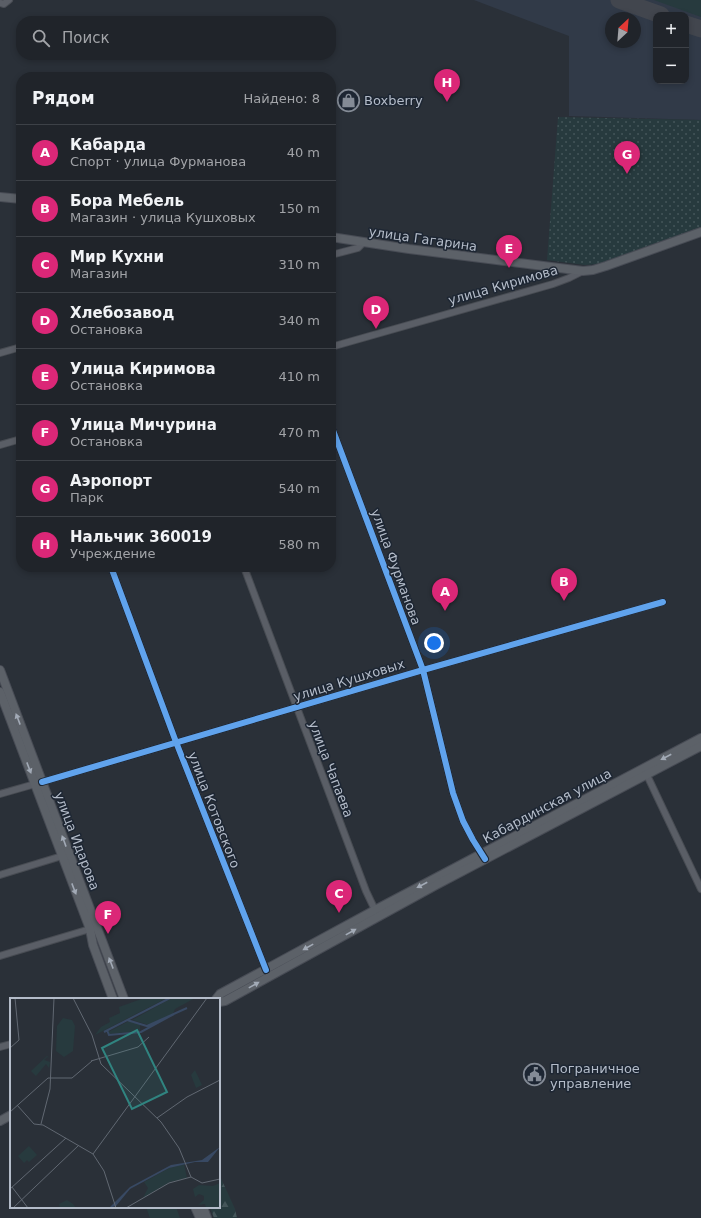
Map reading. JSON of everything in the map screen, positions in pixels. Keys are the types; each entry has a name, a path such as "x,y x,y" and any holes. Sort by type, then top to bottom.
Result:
{"main road":[{"path":"0,197 16,199"},
{"name":"улица Киримова","path":"582,271 593,270 606,266 701,232"},
{"name":"улица Гагарина","path":"336,238 363,243 582,271"},
{"name":"улица Идарова","path":"0,670 39,783 62,856 90,929 93,945 113,998"},
{"name":"улица Идарова","path":"0,692 39,783 124,998"},
{"name":"Кабардинская улица","path":"646,771 701,738"},
{"name":"Кабардинская улица","path":"217,998 220,994 375,910 483,856 646,771 701,746"},
{"name":"Кабардинская улица","path":"220,1002 225,1001 483,856"},
{"path":"0,1121 10,1116"},
{"path":"196,1208 200,1218"},
{"path":"203,1208 207,1218"}],"street":[{"path":"0,3 4,4 9,0"},
{"path":"336,254 358,248 363,243"},
{"name":"улица Киримова","path":"336,347 553,284 582,271"},
{"path":"0,353 16,348"},
{"name":"улица Фурманова","path":"336,438 423,670 453,793 463,821 483,856"},
{"path":"0,445 16,440"},
{"name":"улица Котовского","path":"113,572 176,742 266,970"},
{"name":"улица Чапаева","path":"246,572 296,708 366,891 375,910"},
{"name":"улица Кушховых","path":"0,794 423,670 663,602"},
{"path":"646,771 701,889"},
{"path":"0,875 62,856"},
{"path":"0,956 90,929"},
{"path":"0,1047 10,1044"}],"shaded area":[{"path":"474,0 701,0 701,120 569,116 569,36"}],"green space":[{"path":"654,0 701,0 701,17"},
{"path":"558,117 701,120 701,227 598,264 585,265 547,260"},
{"path":"220,1176 235,1209 237,1218 214,1218 210,1208 220,1208"},
{"path":"146,1208 176,1208 180,1218 150,1218"}],"taxiway":[{"path":"619,0 653,12"},
{"path":"689,25 701,29"}],"cycle path":[{"path":"336,438 423,670 453,793 463,821 485,859"},
{"path":"113,572 176,742 266,970"},
{"path":"42,782 423,670 663,602"}],"place":[{"name":"Boxberry","path":"349,100"},
{"name":"Нальчик 360019","path":"447,102"},
{"name":"Аэропорт","path":"627,174"},
{"name":"Улица Киримова","path":"509,268"},
{"name":"Хлебозавод","path":"376,329"},
{"name":"Бора Мебель","path":"564,601"},
{"name":"Кабарда","path":"445,611"},
{"name":"Мир Кухни","path":"339,913"},
{"name":"Улица Мичурина","path":"108,934"},
{"name":"Пограничное управление","path":"535,1075"}]}
